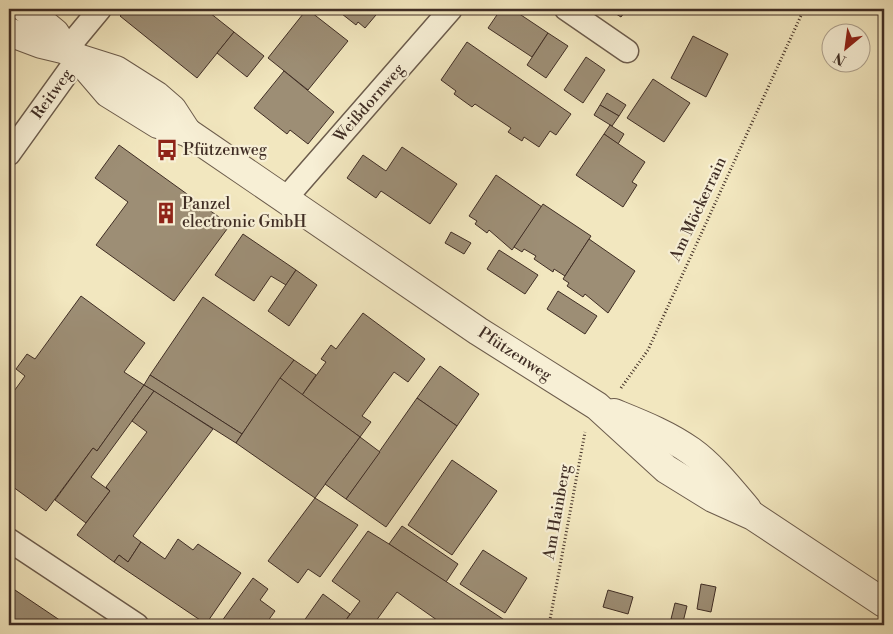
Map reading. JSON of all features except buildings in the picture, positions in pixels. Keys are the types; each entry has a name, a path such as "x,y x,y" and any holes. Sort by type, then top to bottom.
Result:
{"street":[{"name":"Pfützenweg","path":"26,9 55,33 108,93 158,124 187,132 478,331 597,406 666,468 713,498 753,516 884,603"},
{"name":"Reitweg","path":"9,154 100,9"},
{"name":"Weißdornweg","path":"286,198 451,9"},
{"path":"566,9 627,51"},
{"path":"9,32 72,54"},
{"path":"9,540 137,625"}],"path":[{"name":"Am Möckerrain","path":"597,406 624,385 648,350 804,9"},
{"name":"Am Hainberg","path":"549,625 585,432 597,406"}],"place":[{"name":"Pfützenweg","path":"167,150"},
{"name":"Panzel electronic GmbH","path":"166,213"}]}
